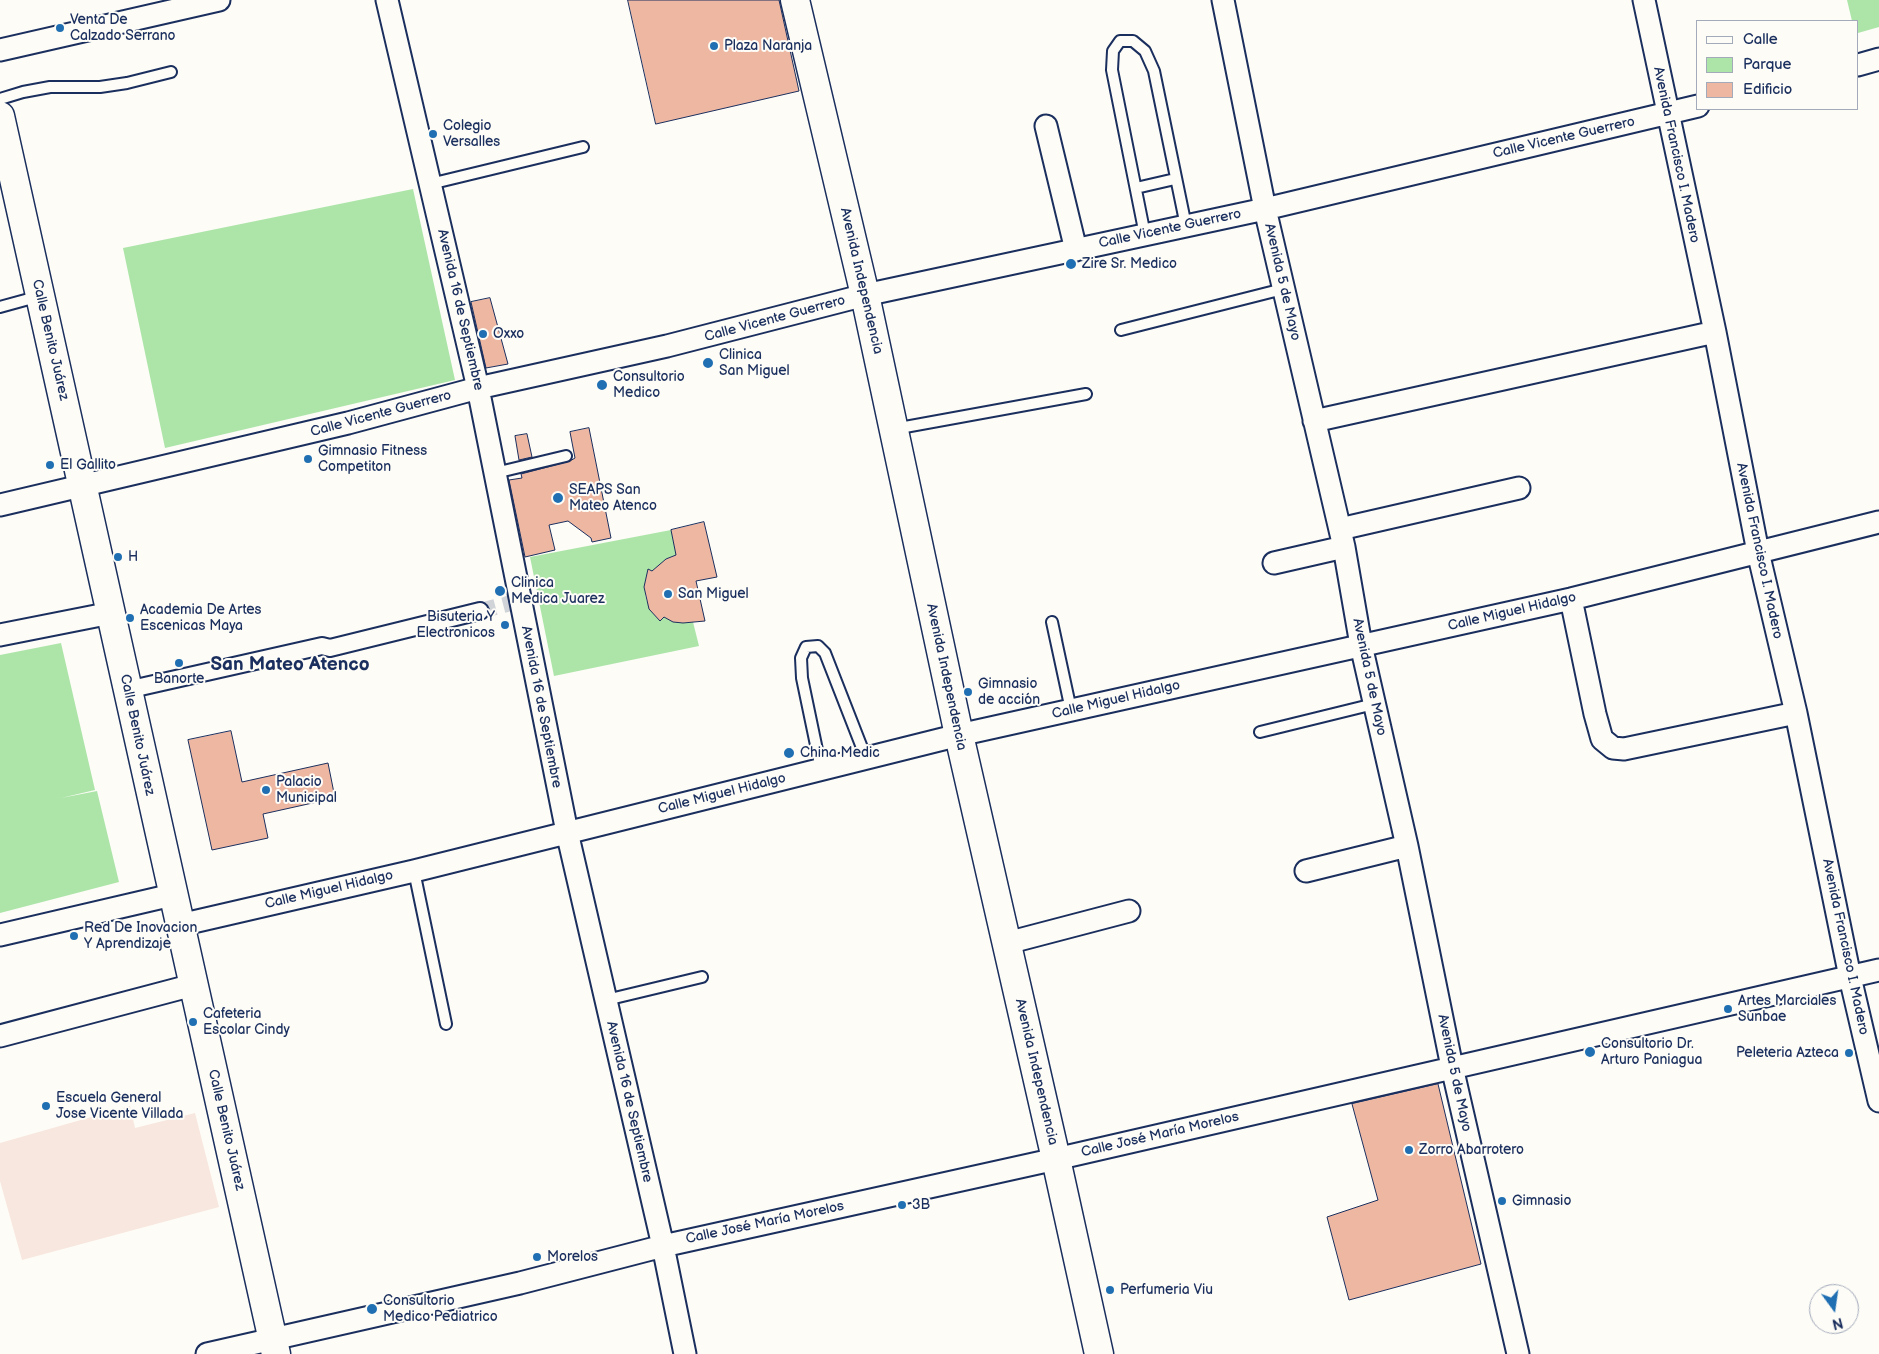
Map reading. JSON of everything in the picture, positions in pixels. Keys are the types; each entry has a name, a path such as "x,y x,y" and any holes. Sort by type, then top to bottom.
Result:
{"main road":[{"name":"Avenida Independencia","path":"795,0 865,295 959,735 1099,1354"},
{"name":"Calle Benito Juárez","path":"0,116 274,1346"}],"street":[{"path":"0,50 219,0"},
{"name":"Avenida 16 de Septiembre","path":"387,0 478,388 495,472 515,602 663,1246 685,1354"},
{"name":"Avenida 5 de Mayo","path":"1223,0 1264,209 1342,538 1361,645 1407,846 1452,1067 1518,1354"},
{"name":"Avenida Francisco I. Madero","path":"1644,0 1715,332 1758,552 1796,713 1850,977 1878,1096"},
{"path":"1859,65 1879,59"},
{"name":"Calle Vicente Guerrero","path":"0,505 348,423 478,388 667,346 865,295 1264,209 1696,107"},
{"path":"1046,126 1076,250"},
{"path":"1314,421 1715,332"},
{"path":"1274,563 1342,538 1519,488"},
{"name":"Calle Miguel Hidalgo","path":"180,925 414,871 959,735 1571,599 1879,522"},
{"path":"1571,599 1602,739 1613,748 1624,749 1796,713"},
{"path":"127,690 322,646 330,648 480,611"},
{"path":"0,635 110,614"},
{"path":"1306,871 1407,846"},
{"path":"0,935 172,894"},
{"path":"1007,944 1129,911"},
{"name":"Calle José María Morelos","path":"207,1354 274,1346 663,1246 1056,1159 1879,970"},
{"path":"0,1036 193,985"}],"lane":[{"path":"1145,235 1112,70 1113,51 1120,41 1133,40 1146,51 1154,71 1186,226"},
{"path":"0,99 23,92 50,88 127,83 171,72"},
{"path":"430,184 583,146"},
{"path":"1136,188 1176,179"},
{"path":"1121,330 1283,289"},
{"path":"0,307 40,296"},
{"path":"893,429 1086,394"},
{"path":"495,472 566,456"},
{"path":"1052,622 1071,710"},
{"path":"821,769 802,678 801,658 806,648 818,646 825,653 866,758"},
{"path":"1260,732 1374,704"},
{"path":"414,871 446,1024"},
{"path":"606,1000 702,976"}],"shaded area":[{"path":"130,1106 135,1128 195,1113 219,1207 22,1260 0,1181 0,1143"}],"green space":[{"path":"1847,0 1879,0 1879,27 1859,33 1859,20 1852,20"},
{"path":"413,189 455,380 165,448 123,248"},
{"path":"671,530 677,555 666,559 654,572 648,570 645,585 646,597 651,609 660,621 664,617 678,622 693,622 699,646 554,676 530,557"},
{"path":"61,643 95,790 61,798 97,791 119,882 0,913 0,655"}],"building":[{"name":"Plaza Naranja","path":"628,0 779,0 799,91 656,124"},
{"name":"Oxxo","path":"490,298 508,364 486,368 471,302"},
{"path":"589,428 611,538 592,542 591,538 568,521 549,525 555,550 525,557 509,480 522,478 521,474 575,458 570,432"},
{"path":"527,434 532,457 519,460 515,436"},
{"path":"704,522 717,577 696,581 705,621 683,623 673,622 664,617 660,621 649,609 644,587 648,569 652,571 666,559 676,555 671,530"},
{"name":"Palacio Municipal","path":"231,731 242,782 328,763 335,798 263,814 268,838 212,850 188,740"},
{"name":"Zorro Abarrotero","path":"1438,1084 1481,1264 1349,1300 1327,1217 1378,1200 1352,1104"}],"tunnel":[{"path":"480,611 511,603"}],"place":[{"name":"Venta De Calzado Serrano","path":"60,28"},
{"name":"Plaza Naranja","path":"714,46"},
{"name":"Colegio Versalles","path":"433,134"},
{"name":"Zire Sr. Medico","path":"1071,264"},
{"name":"Oxxo","path":"483,334"},
{"name":"Clinica San Miguel","path":"708,363"},
{"name":"Consultorio Medico","path":"602,385"},
{"name":"Gimnasio Fitness Competiton","path":"308,459"},
{"name":"El Gallito","path":"50,465"},
{"name":"SEAPS San Mateo Atenco","path":"558,498"},
{"name":"H","path":"118,557"},
{"name":"Clinica Medica Juarez","path":"500,591"},
{"name":"San Miguel","path":"668,594"},
{"name":"Academia De Artes Escenicas Maya","path":"130,618"},
{"name":"Bisuteria Y Electronicos","path":"505,625"},
{"name":"Banorte","path":"179,663"},
{"name":"Gimnasio de acción","path":"968,692"},
{"name":"China Medic","path":"789,753"},
{"name":"Palacio Municipal","path":"266,790"},
{"name":"Red De Inovacion Y Aprendizaje","path":"74,936"},
{"name":"Artes Marciales Sunbae","path":"1728,1009"},
{"name":"Cafeteria Escolar Cindy","path":"193,1022"},
{"name":"Consultorio Dr. Arturo Paniagua","path":"1590,1052"},
{"name":"Peleteria Azteca","path":"1849,1053"},
{"name":"Escuela General Jose Vicente Villada","path":"46,1106"},
{"name":"Zorro Abarrotero","path":"1409,1150"},
{"name":"Gimnasio","path":"1502,1201"},
{"name":"3B","path":"902,1205"},
{"name":"Morelos","path":"537,1257"},
{"name":"Perfumeria Viu","path":"1110,1290"},
{"name":"Consultorio Medico Pediatrico","path":"372,1309"}],"district":[{"name":"San Mateo Atenco","path":"290,665"}]}
